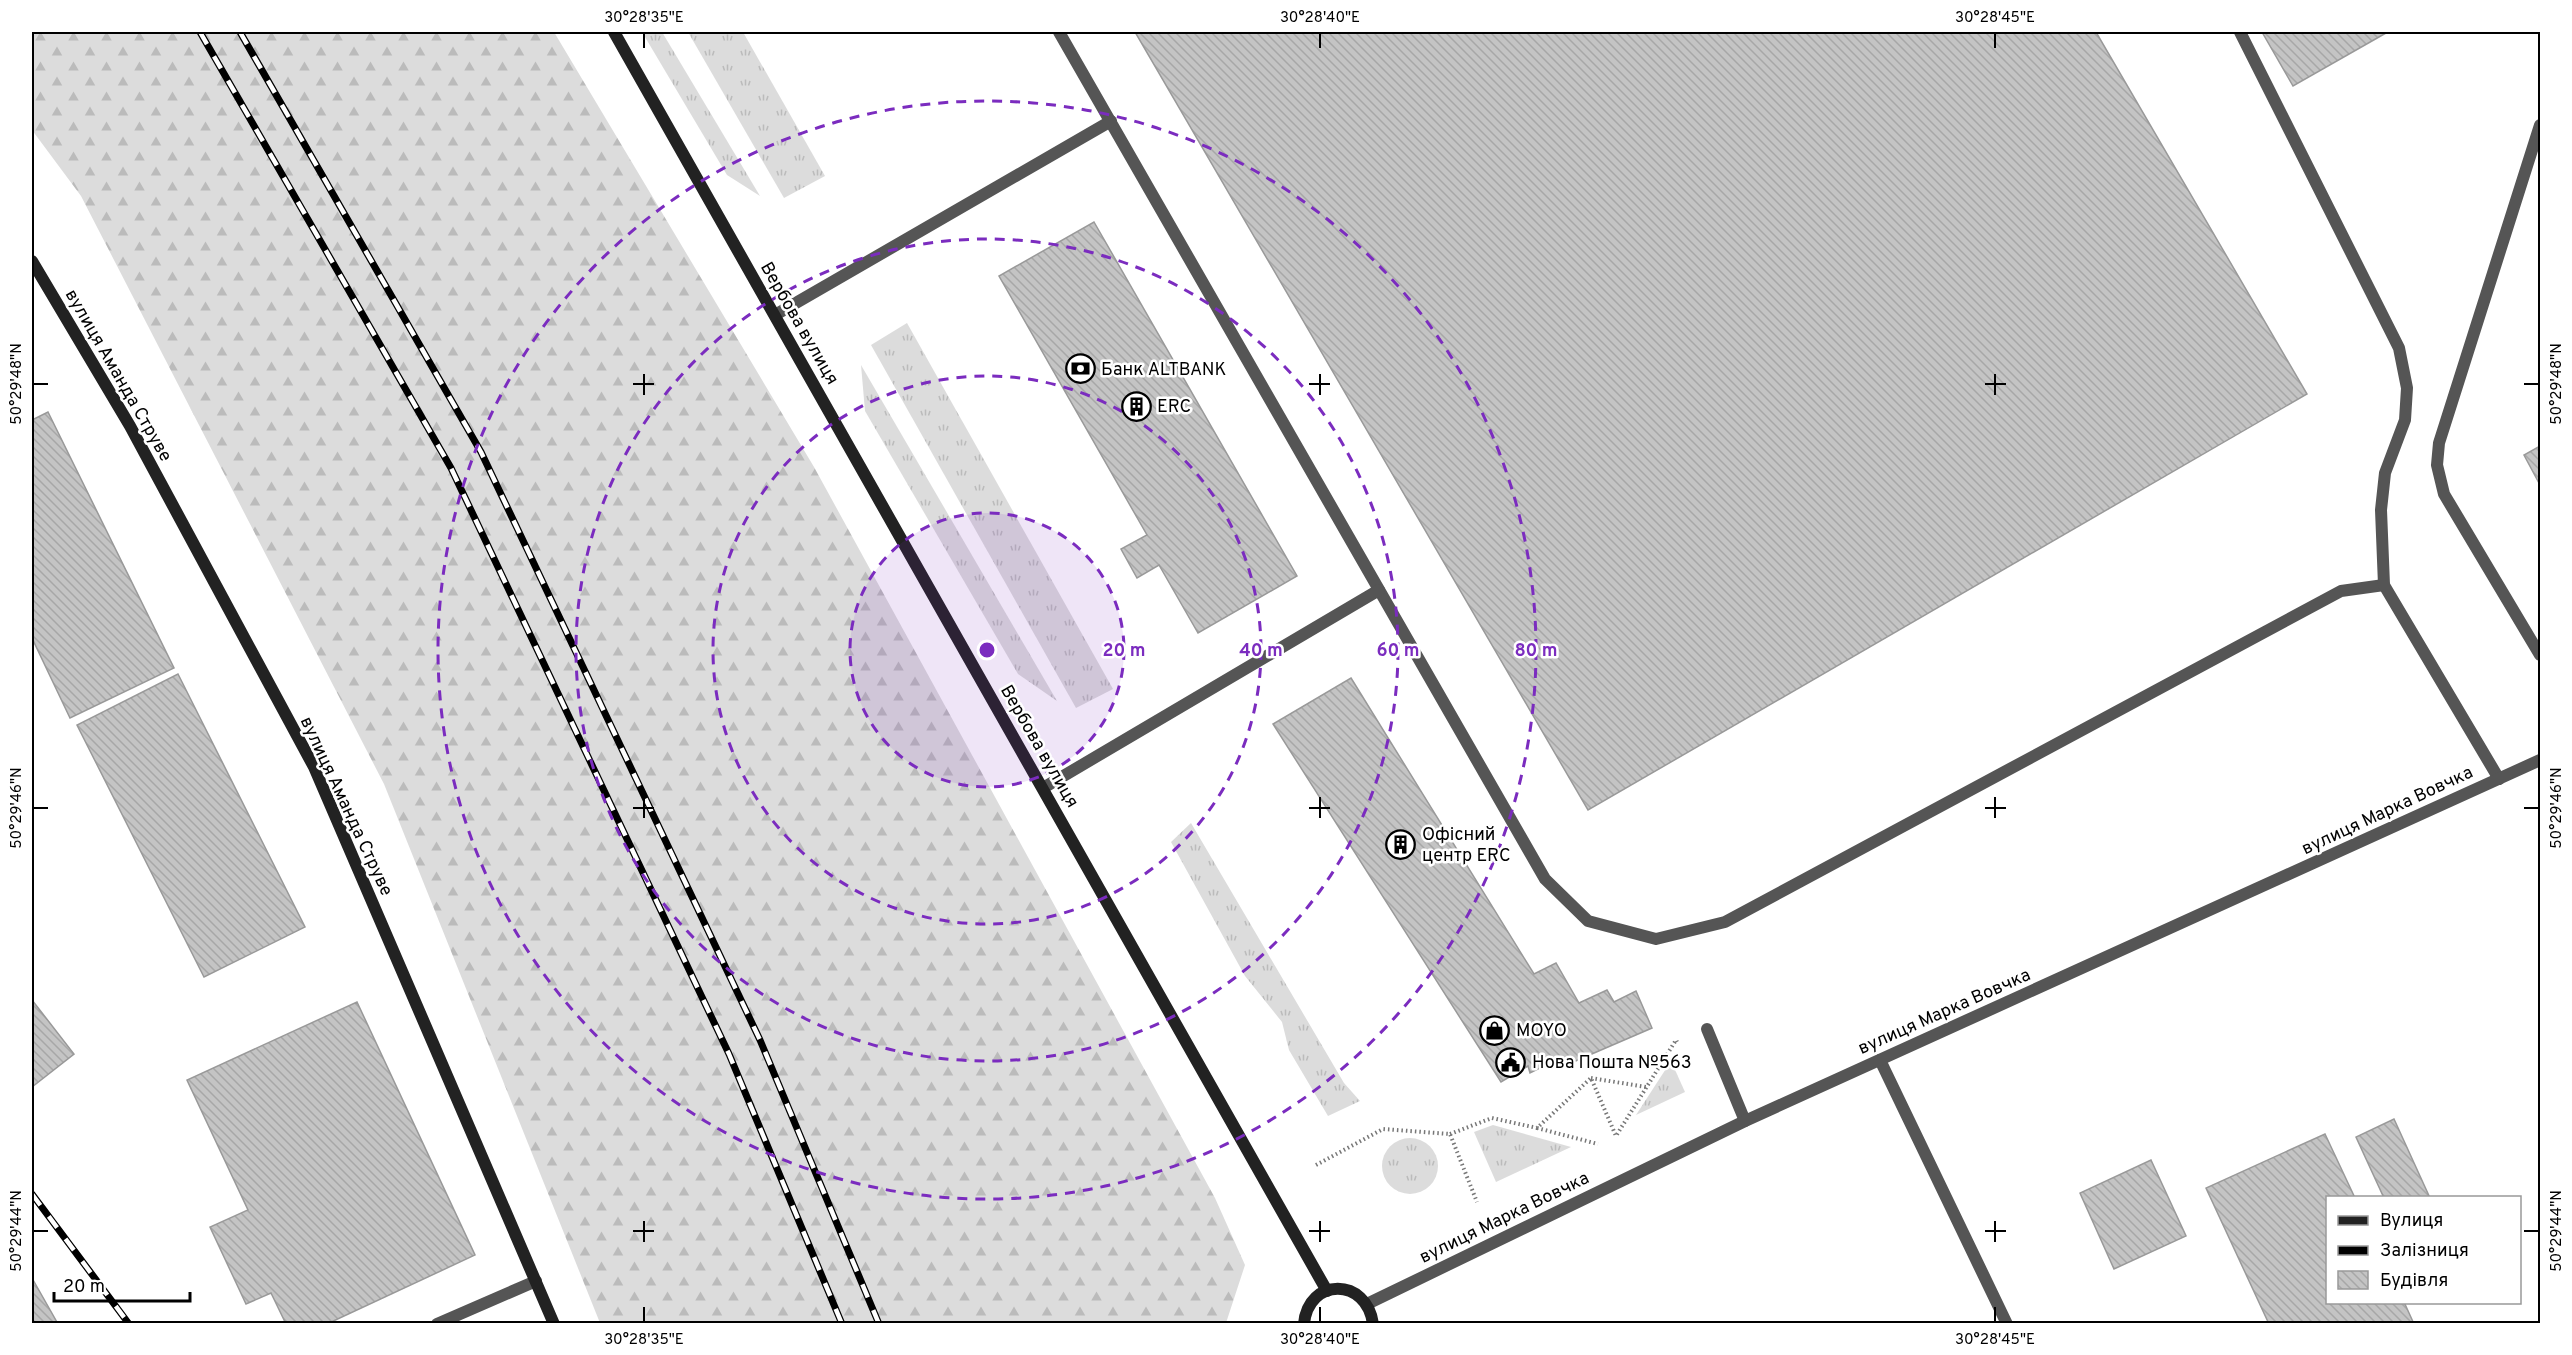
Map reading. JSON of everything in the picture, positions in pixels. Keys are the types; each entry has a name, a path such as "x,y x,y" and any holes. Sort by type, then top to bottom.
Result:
{"main road":[{"name":"Вербова вулиця","path":"614,32 1327,1291"},
{"name":"вулиця Аманда Струве","path":"32,261 130,426 314,767 554,1323"},
{"path":"1304,1323 1309,1304 1327,1291 1338,1288 1359,1295 1367,1304 1373,1323"}],"street":[{"path":"1059,32 1545,879 1588,921 1656,939 1725,922 2341,591 2384,585"},
{"path":"2240,32 2399,348 2407,388 2405,420 2385,473 2381,510 2384,585 2499,779"},
{"path":"775,315 1111,121"},
{"path":"2541,125 2439,443 2437,465 2444,494 2541,655"},
{"path":"1043,788 1379,590"},
{"name":"вулиця Марка Вовчка","path":"1367,1304 1745,1121 2541,760"},
{"path":"1707,1029 1745,1121"},
{"path":"1880,1060 2007,1323"},
{"path":"437,1323 536,1281"}],"path":[{"path":"1591,1078 1616,1136 1676,1040 1681,1051"},
{"path":"1591,1078 1647,1087"},
{"path":"1537,1128 1591,1078"},
{"path":"1316,1165 1383,1129 1450,1134 1492,1118 1598,1144"},
{"path":"1450,1134 1477,1202"}],"green space":[{"path":"32,32 554,32 814,467 1215,1198 1245,1265 1226,1323 600,1323 384,784 81,196 32,130"},
{"path":"642,32 662,32 760,196 727,175"},
{"path":"688,32 743,32 825,176 784,198"},
{"path":"907,323 1113,689 1076,708 871,345"},
{"path":"861,365 1057,701 1018,674 865,411"},
{"path":"1191,823 1344,1083 1360,1101 1328,1116 1289,1050 1282,1022 1245,976 1171,842"},
{"path":"1671,1061 1685,1092 1636,1115"},
{"path":"1493,1125 1571,1147 1496,1182 1474,1132"},
{"path":"1410,1138 1421,1140 1430,1146 1436,1155 1438,1166 1436,1177 1430,1186 1421,1192 1410,1194 1399,1192 1390,1186 1384,1177 1382,1166 1384,1155 1390,1146 1399,1140"}],"building":[{"path":"1135,32 2096,32 2307,394 1588,810"},
{"path":"2262,32 2385,32 2386,33 2293,86"},
{"name":"ERC","path":"1094,222 1297,576 1198,633 1159,565 1137,578 1121,549 1147,535 999,276"},
{"path":"48,412 174,668 70,718 32,638 32,420"},
{"path":"2540,446 2540,485 2524,455"},
{"path":"178,674 305,927 204,977 77,725"},
{"name":"Офісний центр ERC","path":"1351,678 1534,974 1556,963 1579,1003 1607,990 1614,1002 1636,991 1652,1028 1564,1066 1560,1058 1530,1073 1528,1066 1501,1082 1273,724"},
{"path":"32,1000 74,1054 32,1087"},
{"path":"357,1002 475,1255 327,1324 286,1324 271,1293 246,1304 210,1227 248,1210 187,1080"},
{"path":"2394,1119 2429,1196 2383,1196 2356,1137"},
{"path":"2325,1134 2354,1196 2326,1196 2326,1304 2405,1304 2414,1324 2269,1324 2206,1188"},
{"path":"2151,1160 2186,1236 2114,1269 2080,1193"},
{"path":"32,1278 58,1324 32,1324"}],"railway":[{"path":"200,32 451,468 729,1054 842,1324"},
{"path":"240,32 481,452 760,1040 879,1324"},
{"path":"32,1194 129,1324"}],"place":[{"name":"Банк ALTBANK","path":"1080,369"},
{"name":"ERC","path":"1136,406"},
{"name":"Офісний центр ERC","path":"1401,844"},
{"name":"MOYO","path":"1495,1030"},
{"name":"Нова Пошта №563","path":"1511,1062"}]}
